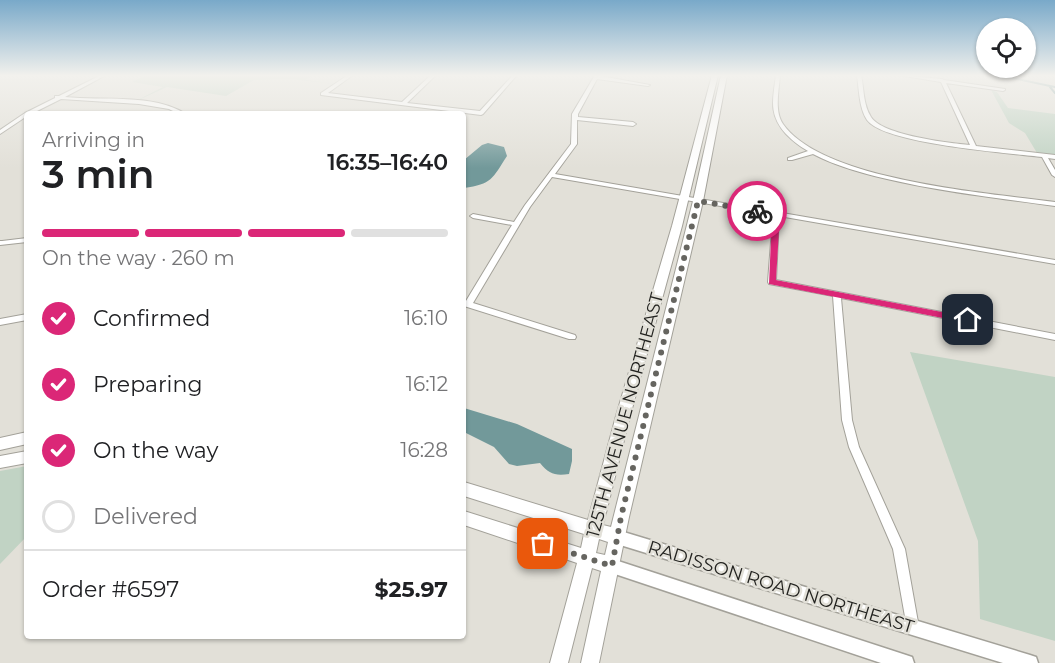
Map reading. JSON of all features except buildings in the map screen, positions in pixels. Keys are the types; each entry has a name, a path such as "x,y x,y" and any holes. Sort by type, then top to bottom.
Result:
{"main road":[{"name":"125TH AVENUE NORTHEAST","path":"559,663 674,238 707,106"},
{"name":"125TH AVENUE NORTHEAST","path":"590,663 617,537 698,201 718,106"},
{"path":"0,444 24,439"},
{"path":"0,462 24,458"},
{"name":"RADISSON ROAD NORTHEAST","path":"466,490 617,537"},
{"name":"RADISSON ROAD NORTHEAST","path":"466,519 612,566"}],"street":[{"path":"147,106 170,111"},
{"path":"418,111 423,106 464,111"},
{"path":"466,111 481,113 487,106"},
{"path":"572,337 466,303 542,185 574,144 575,117 578,106"},
{"path":"776,106 776,115 790,137 812,152 842,165 882,177 1055,204"},
{"path":"865,106 868,118 881,129 898,135 1055,157"},
{"path":"954,106 973,146"},
{"path":"0,132 24,116"},
{"path":"575,117 633,124"},
{"path":"790,159 812,152"},
{"path":"1044,156 1055,175"},
{"path":"552,175 1055,262"},
{"path":"776,214 772,282 1055,337"},
{"path":"473,216 516,224"},
{"path":"3,243 24,240"},
{"path":"837,295 847,420 854,447 899,549 913,628"},
{"path":"0,322 24,317"},
{"name":"RADISSON ROAD NORTHEAST","path":"617,537 1030,663"},
{"name":"RADISSON ROAD NORTHEAST","path":"612,566 906,663"}],"green space":[{"path":"1000,106 1055,114 1055,155 1037,153 1025,133 1009,123"},
{"path":"910,352 1055,377 1055,641 980,619 978,541"},
{"path":"24,467 24,539 0,564 0,471"}],"water":[{"path":"488,143 504,147 507,156 490,179 480,185 466,188 466,158"},
{"path":"466,409 517,424 572,449 569,474 553,473 546,470 540,463 517,466 509,464 494,447 466,433"}],"way so far":[{"path":"543,544 612,566 621,517 698,201 757,211"}],"route":[{"path":"757,211 776,214 772,282 968,320"}]}
